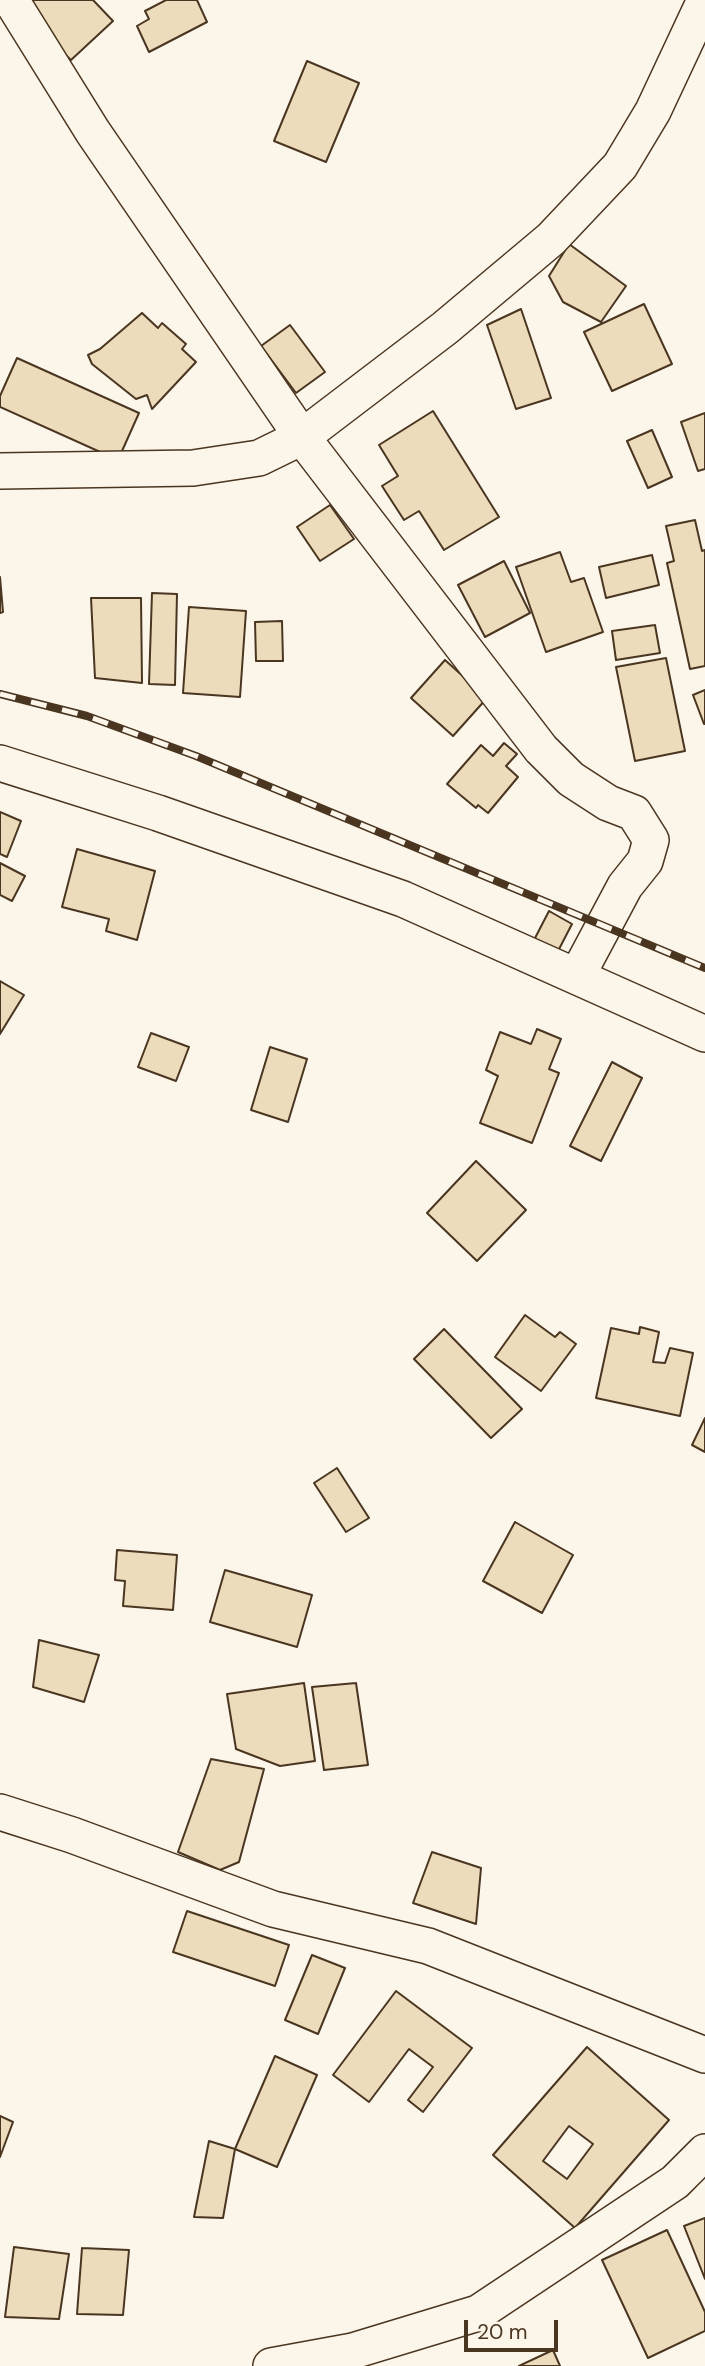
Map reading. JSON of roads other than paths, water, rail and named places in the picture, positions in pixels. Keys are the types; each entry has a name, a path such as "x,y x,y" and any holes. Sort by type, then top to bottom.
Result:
{"street":[{"path":"11,0 93,132 302,437 541,749 571,779 608,803 634,813 651,840 645,861 625,886 577,976"},
{"path":"0,471 193,468 259,458 302,437 445,328 551,239 620,166 653,111 705,0"},
{"path":"0,763 158,813 403,899 705,1034"},
{"path":"0,1812 72,1835 273,1909 428,1946 705,2055"},
{"path":"271,2366 353,2351 478,2313 675,2182 705,2152"}],"railway":[{"path":"0,694 87,716 196,756 705,968"}]}
